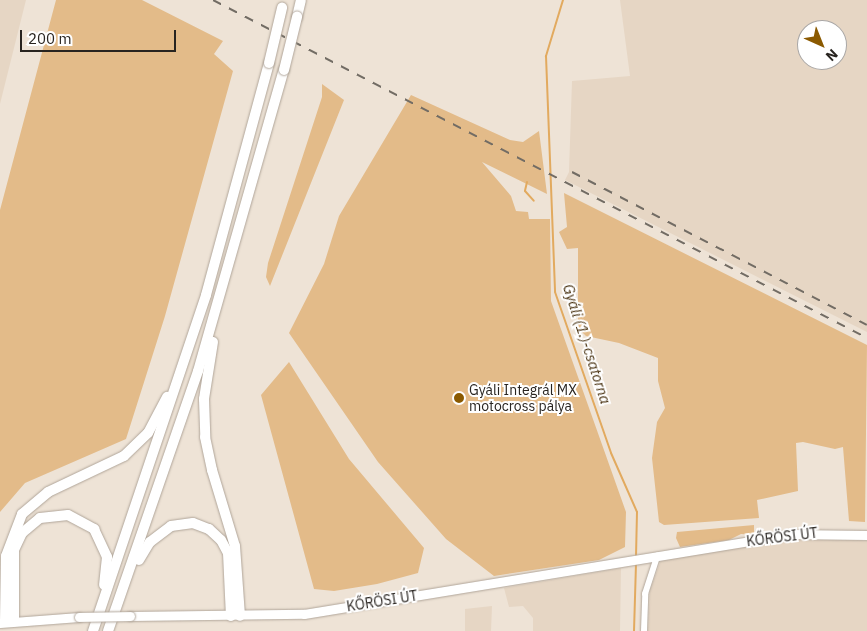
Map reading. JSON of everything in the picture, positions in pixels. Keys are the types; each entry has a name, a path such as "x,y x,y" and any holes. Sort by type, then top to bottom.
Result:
{"highway":[{"path":"108,631 220,301 284,70 301,0"},
{"path":"91,631 193,336 269,63 283,4"},
{"path":"220,301 205,389 205,431 212,470 235,546 236,616"},
{"path":"6,622 6,556 18,519 38,498 114,462 137,445 159,415 193,336"},
{"path":"6,622 12,562 17,542 36,521 64,515 91,526 100,537 106,553 105,581 91,631"},
{"path":"124,584 131,578 143,551 154,537 175,525 197,524 214,532 228,553 236,616"}],"main road":[{"name":"KŐRÖSI ÚT","path":"6,622 79,617 304,614 793,534 867,535"}],"street":[{"path":"644,631 645,594 657,556"}],"shaded area":[{"path":"0,0 26,0 0,104"},
{"path":"56,0 142,0 223,41 214,54 233,71 165,316 126,439 25,483 0,512 0,210"},
{"path":"620,0 867,0 867,332 565,180 569,172 572,81 630,76"},
{"path":"322,84 344,100 270,286 266,277 268,263 322,97"},
{"name":"Gyáli Integrál MX motocross pálya","path":"411,95 510,140 523,142 539,131 547,194 482,162 511,196 516,211 528,212 529,219 550,219 551,301 626,512 625,547 599,560 494,576 446,539 378,462 289,333 324,264 339,216"},
{"path":"564,193 867,345 865,522 849,521 843,447 835,449 803,442 796,443 798,491 757,500 759,518 664,525 659,522 652,458 657,422 665,408 658,381 658,358 619,343 586,336 578,328 578,248 567,249 559,232 567,227"},
{"path":"289,362 349,459 424,548 418,573 377,584 334,591 314,589 261,395"},
{"path":"754,525 754,535 741,534 729,540 680,547 676,538 677,532"},
{"path":"809,535 867,541 867,631 648,631 650,590 661,560"},
{"path":"621,568 620,631 533,631 533,618 523,606 509,607 504,588"},
{"path":"492,606 491,631 465,631 465,609"}],"waterway":[{"name":"Gyáli (1.)-csatorna","path":"563,0 546,56 555,292 611,453 637,512 636,556"},
{"path":"527,182 525,191 534,201"},
{"name":"Gyáli (1.)-csatorna","path":"634,631 636,563"}],"railway":[{"path":"213,0 867,338"},
{"path":"572,172 867,325"}],"place":[{"name":"Gyáli Integrál MX motocross pálya","path":"459,398"}]}
